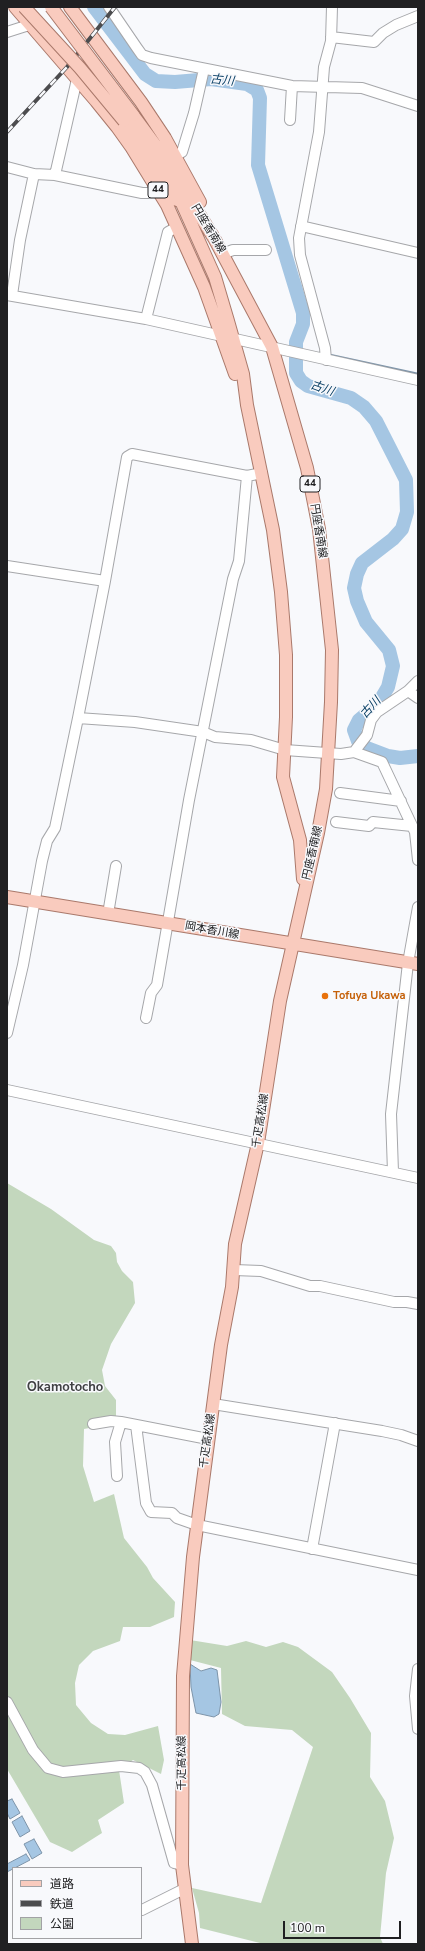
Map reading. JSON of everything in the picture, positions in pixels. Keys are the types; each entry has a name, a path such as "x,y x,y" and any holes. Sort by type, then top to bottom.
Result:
{"main road":[{"name":"44","path":"15,7 77,79 132,148 167,205 228,338"},
{"name":"44","path":"24,7 80,68 129,118"},
{"name":"円座香南線","path":"50,7 98,68 129,118 164,167 193,226 214,277 228,338 247,404 273,530 281,592 286,655 285,750 283,777 300,840 303,892"},
{"name":"44","path":"57,7 98,68"},
{"name":"44","path":"70,7 137,96 175,156 211,222 214,238"},
{"name":"円座香南線","path":"129,118 159,150 214,238 272,347 308,468 319,529 332,650 329,753 326,789 318,833 303,892 294,943"},
{"name":"岡本香川線","path":"7,897 266,940 294,943 413,964"},
{"name":"千疋高松線","path":"192,1944 182,1865 183,1676 197,1525 213,1404 234,1270 235,1244 258,1143 280,1001 294,943"}],"street":[{"path":"109,7 142,55 203,76 292,86 362,88 418,106"},
{"path":"326,360 325,348 300,255 299,238 319,132 324,67 331,37 332,7"},
{"path":"331,37 374,42 383,33 396,25 418,16"},
{"path":"7,32 30,25"},
{"path":"175,156 182,152 203,76"},
{"path":"55,175 77,79"},
{"path":"290,120 292,86"},
{"path":"7,167 34,174 55,175 142,193 148,193 157,188"},
{"path":"34,174 9,295 146,319 418,380"},
{"path":"301,226 418,253"},
{"path":"146,319 168,232 177,227"},
{"path":"222,254 233,250 266,250"},
{"path":"7,1033 47,841 55,828 78,718 105,581 127,457 132,454 247,476 262,473"},
{"path":"146,1018 151,993 157,985 203,732 233,579 239,561 247,476"},
{"path":"7,566 105,581"},
{"path":"78,718 136,722 203,732 215,736 252,740 285,750 341,754 358,746 376,712 408,691 418,681"},
{"path":"408,691 418,698"},
{"path":"358,746 382,762 415,832 418,860"},
{"path":"340,793 401,801"},
{"path":"336,822 369,826 373,822 412,826"},
{"path":"108,914 116,866"},
{"path":"393,1172 391,1114 413,964 418,907"},
{"path":"7,1090 418,1178"},
{"path":"234,1270 261,1271 310,1286 320,1286 394,1302 418,1304"},
{"path":"213,1404 336,1423 401,1435 418,1441"},
{"path":"93,1424 111,1421 120,1422 208,1439"},
{"path":"118,1476 115,1442 120,1422"},
{"path":"312,1549 336,1423"},
{"path":"136,1425 146,1503 152,1512 172,1513 177,1518 197,1525 418,1570"},
{"path":"418,1669 415,1696 418,1729"},
{"path":"7,1702 33,1750 48,1768 63,1772 121,1766 138,1768 145,1772 152,1785 174,1863 182,1865"},
{"path":"142,1910 184,1889"}],"green space":[{"path":"7,1183 51,1209 94,1240 111,1246 116,1253 117,1262 122,1271 133,1282 135,1303 111,1344 102,1370 105,1386 116,1400 116,1423 84,1429 83,1466 94,1502 114,1494 124,1538 147,1567 153,1578 175,1602 174,1617 150,1627 123,1627 120,1641 93,1651 79,1665 75,1683 76,1705 91,1723 108,1734 125,1735 158,1726 164,1760 161,1774 133,1760 119,1770 124,1803 98,1820 102,1833 72,1852 50,1842 7,1769"},
{"path":"190,1640 227,1646 246,1641 266,1647 283,1642 298,1647 332,1672 350,1698 371,1733 370,1777 385,1801 394,1838 386,1873 380,1937 383,1944 264,1944 200,1928 199,1913 192,1888 261,1903 313,1747 292,1730 245,1726 222,1714 221,1668 190,1660"}],"water":[{"path":"190,1664 201,1671 211,1668 217,1670 221,1702 219,1714 214,1717 196,1713 191,1687"},
{"path":"12,1799 20,1813 10,1819 7,1813 7,1801"},
{"path":"22,1816 30,1831 20,1837 12,1822"},
{"path":"34,1839 42,1853 32,1859 24,1844"},
{"path":"26,1854 30,1860 17,1867 12,1867 12,1869 7,1872 7,1864"}],"waterway":[{"name":"古川","path":"94,7 145,74 156,81 175,82 211,79 247,84 257,90 260,98 258,165 303,313 303,324 296,342 296,373 301,381 308,386 351,398 364,407 376,421 406,480 407,512 402,529 393,539 362,563 357,574 354,588 357,601 366,622 389,650 393,666 388,687 378,704 359,720 354,730 358,741 367,748 388,756 400,758 418,756"},
{"path":"330,355 418,374"}],"railway":[{"path":"7,132 67,67 115,7"}],"place":[{"name":"Tofuya Ukawa","path":"325,996"}],"district":[{"name":"Okamotocho","path":"65,1388"}]}
